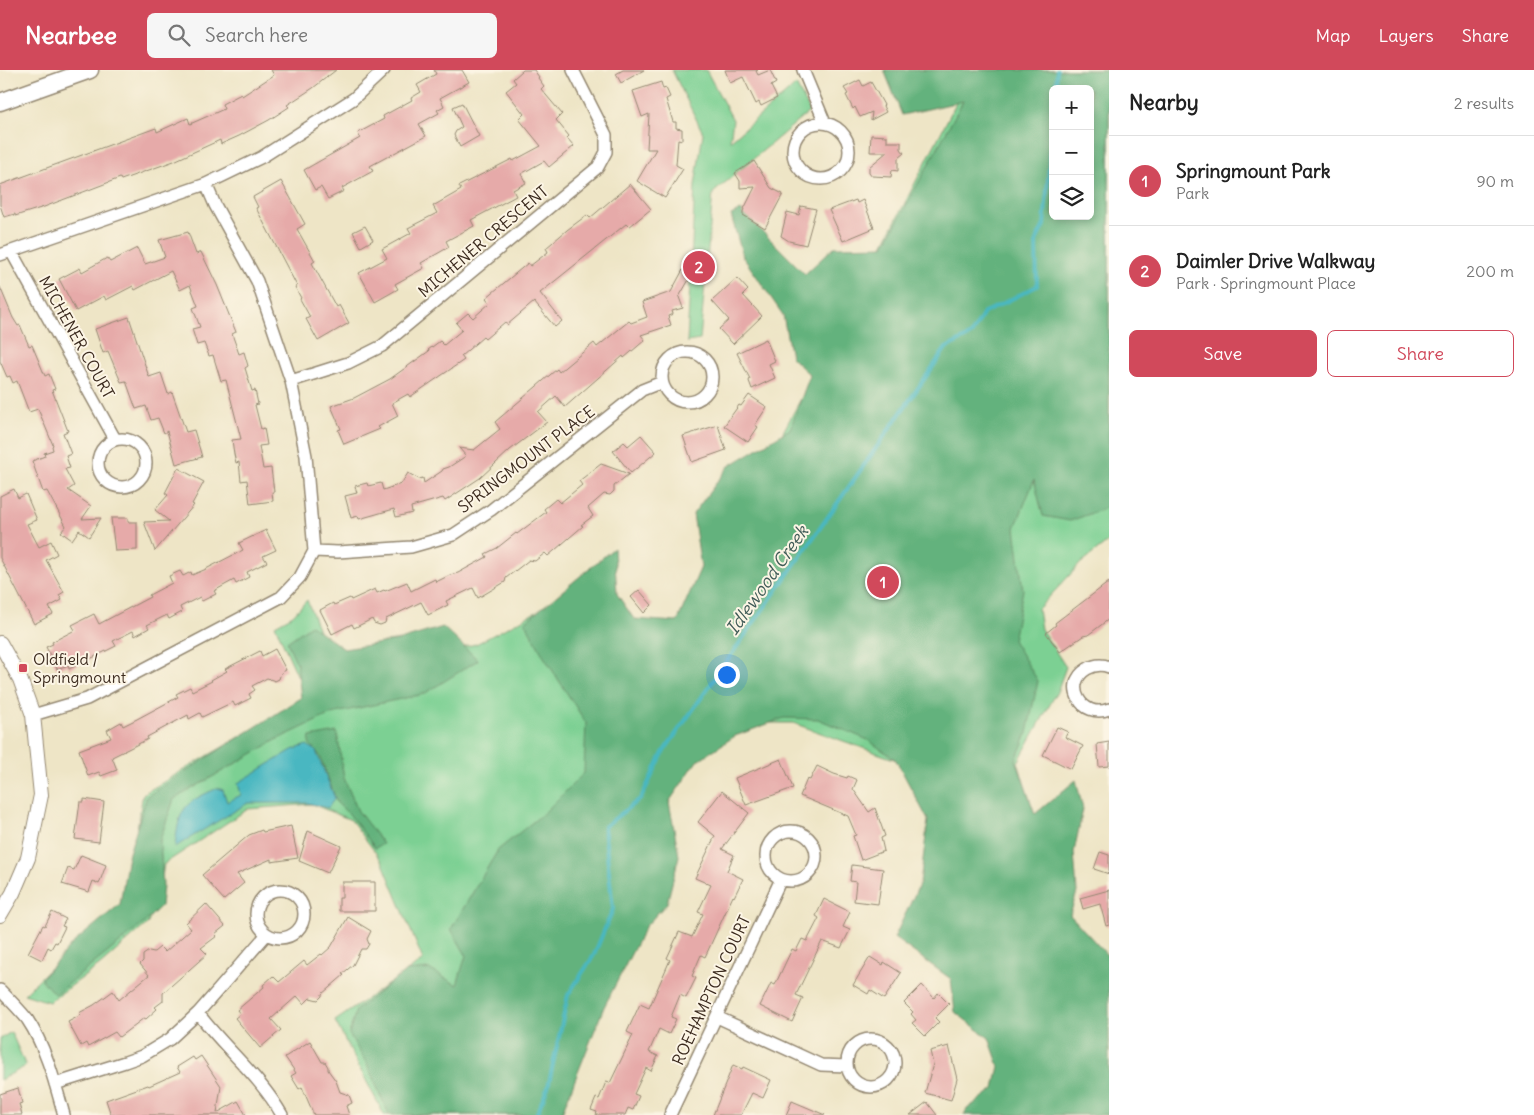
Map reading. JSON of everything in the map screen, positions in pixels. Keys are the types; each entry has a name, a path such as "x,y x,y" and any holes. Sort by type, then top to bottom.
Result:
{"main road":[{"path":"0,102 90,70"}],"street":[{"path":"5,253 206,184 262,156 353,99 384,70"},
{"name":"MICHENER CRESCENT","path":"291,381 348,363 382,346 598,167 606,152 606,135 573,70"},
{"path":"803,70 825,123 839,129 845,136 849,153 847,162 842,170 834,176 822,179 812,178 803,173 796,165 793,152 794,142 799,133 806,127 815,123 825,123"},
{"path":"33,715 87,699 281,597 300,577 314,551 306,456 291,381 257,281 215,205 206,184"},
{"name":"MICHENER COURT","path":"5,253 115,439"},
{"path":"682,352 690,352 704,358 710,365 711,385 707,393 699,400 691,402 677,401 669,396 662,382 663,369 667,361 674,355 682,352"},
{"name":"SPRINGMOUNT PLACE","path":"314,551 338,552 411,547 453,535 491,510 642,390 662,382"},
{"path":"124,438 132,440 141,447 145,454 147,464 145,472 138,481 131,485 120,487 112,485 100,473 99,456 103,448 115,439 124,438"},
{"path":"0,643 20,679 33,715 41,795 28,858 13,893 0,914"},
{"path":"1109,667 1105,665 1092,666 1082,672 1077,680 1076,688 1080,701 1086,708 1098,712 1109,710"},
{"path":"788,832 799,833 806,837 813,846 815,854 814,864 805,876 798,880 789,881 781,879 770,869 767,861 767,849 771,841 780,834 788,832"},
{"name":"ROEHAMPTON COURT","path":"670,1115 781,879"},
{"path":"274,890 292,892 303,906 304,914 301,925 291,935 283,938 267,934 257,921 256,912 259,903 264,896 274,890"},
{"path":"55,1084 109,1069 142,1056 170,1039 198,1013 267,934"},
{"path":"0,990 27,1020 39,1042 55,1084 64,1115"},
{"path":"198,1013 260,1083 282,1115"},
{"path":"717,1017 821,1064 847,1066"},
{"path":"866,1040 874,1040 884,1044 894,1057 891,1076 876,1087 868,1087 855,1081 847,1066 851,1050 857,1044 866,1040"}],"green space":[{"path":"672,70 706,70 733,120 730,141 796,85 810,111 713,193 700,340 687,342 695,185 703,133"},
{"path":"884,70 1109,70 1109,507 1070,521 1043,516 1034,480 1015,528 1023,590 1013,640 1038,681 1027,733 1016,760 1035,814 1076,780 1083,809 1074,852 1077,892 1070,915 1109,957 1109,1115 964,1115 967,1109 994,1089 999,1066 989,1038 955,1012 951,979 894,938 920,883 928,820 896,760 868,740 818,719 784,718 735,736 697,761 669,802 679,856 667,903 645,927 604,1007 561,1115 389,1115 367,1064 349,1034 356,1010 406,971 429,969 457,985 466,955 451,929 498,850 545,812 584,773 586,723 544,657 525,622 614,548 617,594 634,619 677,622 701,567 693,514 729,466 790,429 810,375 791,357 783,315 743,257 731,215 741,210 805,274 834,247 884,246 963,101 902,115"},
{"path":"973,70 1109,70 1109,541 1081,563 1038,609 1041,629 1066,667 1057,692 1018,762 1065,924 1109,1115 1008,1083 931,872 935,822 916,767 793,723 757,723 685,759 557,1115 384,1115 335,1021 423,960 382,861 351,820 312,804 248,809 164,864 160,890 148,923 100,965 49,1002 24,994 62,956 123,910 143,794 307,697 275,625 293,615 307,600 322,638 358,670 476,644 536,612 679,625 872,267"},
{"path":"311,625 344,649 400,640 443,627 478,660 424,694 331,714 278,739 174,799 160,840 163,885 161,906 143,924 55,995 41,979 72,944 120,904 128,856 147,796 301,698 297,664 287,642"},
{"path":"337,732 344,778 358,811 383,844 375,848 350,815 337,803 320,756 309,743 310,737"},
{"path":"11,1032 26,1066 0,1080 0,1039"}],"water":[{"path":"307,745 316,751 335,798 328,808 307,803 248,803 175,847 178,823 185,808 190,803 218,788 223,790 227,802 241,795 238,783 292,750"}],"building":[{"path":"271,70 336,70 287,105 289,107 269,120 221,144 220,140 174,161 121,180 120,178 44,207 15,216 15,214 4,217 0,205 0,185 156,128 157,132 188,118 190,124 224,109 222,104 241,94 242,96 274,75"},
{"path":"434,70 462,70 469,82 440,98 444,106 437,110 439,113 419,124 426,136 370,166 373,171 342,188 344,191 328,199 321,187 315,190 304,170 360,138 358,133 384,119 383,116 412,100 411,98 421,92 417,85 436,74"},
{"path":"523,70 534,70 539,77 544,86 541,89 562,114 556,120 569,136 567,138 574,146 549,167 544,161 521,174 526,183 513,190 516,196 471,220 474,226 446,241 449,247 421,263 424,268 395,284 398,289 375,302 359,273 387,258 382,249 411,233 408,228 437,213 433,206 461,190 459,186 541,146 519,119 524,114 506,91 516,83 513,79"},
{"path":"623,70 644,70 621,83 616,74"},
{"path":"725,70 758,70 756,71 758,75 770,70 776,83 771,86 777,98 761,106 759,102 756,104 743,77 730,83"},
{"path":"860,80 863,86 871,82 886,112 871,120 872,112 860,117 855,107 853,109 844,88"},
{"path":"661,82 663,89 666,88 670,97 666,99 673,122 676,122 676,128 682,129 682,140 678,139 676,165 683,169 665,198 637,181 656,149 647,149 649,114 642,117 633,91"},
{"path":"462,103 479,136 460,147 454,135 462,127 453,107"},
{"path":"871,135 887,136 887,142 901,142 901,149 904,153 898,158 898,171 892,170 891,177 872,176 869,172 869,167 887,152 870,152"},
{"path":"754,161 771,188 783,194 765,228 743,215 743,211 755,187 740,188 740,181 735,173"},
{"path":"281,181 305,224 297,229 315,261 312,263 336,307 339,305 349,323 318,341 306,319 310,317 300,299 295,287 297,286 256,208 258,207 253,197"},
{"path":"630,184 651,209 629,227 626,224 540,293 562,321 555,327 534,302 507,325 505,322 485,339 483,337 461,356 464,360 410,397 408,394 392,403 398,416 378,427 380,429 344,444 338,430 341,429 331,406 354,398 390,379 440,341 444,345 462,330 456,323 468,313 473,318 490,303 486,298 528,263 530,266 548,252 546,248 567,230 587,215 590,218"},
{"path":"856,200 857,203 863,200 874,228 843,241 829,210"},
{"path":"801,206 816,209 806,245 789,241 781,236 787,212 799,215"},
{"path":"365,226 373,240 361,247 353,232"},
{"path":"188,232 196,254 201,252 217,285 236,332 232,334 239,354 244,352 248,366 245,368 252,391 255,390 258,404 255,405 261,429 264,428 267,445 259,446 263,469 271,468 274,492 272,492 273,501 250,504 247,480 241,481 239,462 236,463 232,440 241,439 226,380 221,381 213,355 209,356 204,343 197,345 192,329 200,327 193,308 198,306 190,285 180,290 171,271 135,290 133,286 106,300 104,296 76,311 59,279 80,268 82,272 107,258 110,262 137,248 145,264 165,257 159,240"},
{"path":"685,266 694,271 679,297 683,308 672,311 673,314 668,316 671,325 641,335 645,340 624,358 623,356 565,407 556,396 538,412 547,422 510,450 480,478 445,501 443,498 411,507 412,513 396,517 394,509 359,519 358,516 351,518 345,496 357,493 355,486 367,483 368,486 381,483 383,490 401,484 408,473 419,479 423,478 424,483 443,469 466,456 459,448 474,450 500,429 495,422 557,369 559,372 594,343 597,347 629,321 631,323 647,317 642,302 671,292"},
{"path":"737,278 748,290 743,295 762,316 733,344 719,329 729,320 712,301"},
{"path":"0,287 13,318 18,326 20,325 29,346 32,345 45,376 49,374 55,389 52,390 68,431 63,433 71,454 66,456 70,468 65,469 74,486 68,490 91,506 82,519 101,518 89,537 79,530 72,540 61,532 66,526 47,491 43,492 32,461 45,456 44,453 53,450 53,445 38,409 29,412 17,381 13,383 10,376 7,377 0,361"},
{"path":"129,317 149,377 161,373 168,394 172,392 186,432 194,430 202,457 176,464 167,431 164,433 158,418 151,420 146,406 136,409 126,381 121,382 108,351 103,353 95,329"},
{"path":"766,339 775,361 769,364 775,378 752,389 750,379 737,353"},
{"path":"749,395 767,407 755,425 758,427 748,442 724,426 739,405 741,406"},
{"path":"718,425 726,450 692,462 683,436"},
{"path":"641,435 656,452 631,473 613,451 624,442 628,446"},
{"path":"601,464 629,474 614,486 614,491 610,495 604,494 588,508 593,516 548,556 545,553 535,561 529,560 506,578 505,582 478,598 473,588 446,601 448,605 428,615 421,602 386,619 385,623 380,625 374,623 372,619 354,628 352,624 332,634 320,610 333,603 334,605 350,598 351,600 375,589 377,593 407,582 411,591 435,579 436,582 458,573 487,557 485,554 497,548 546,512 544,509 556,499 560,503 582,485 579,481"},
{"path":"178,468 204,482 192,504 194,505 155,551 144,522 169,521 155,510 168,495 165,493"},
{"path":"14,489 18,498 26,494 37,520 27,524 39,547 51,541 57,554 46,560 64,592 59,595 62,600 49,607 53,614 34,624 0,558 0,496"},
{"path":"111,518 128,518 128,522 137,522 137,550 115,551"},
{"path":"266,530 276,550 263,556 267,562 247,572 249,577 236,584 234,580 214,591 216,594 202,601 200,597 180,607 182,612 169,619 167,615 147,625 149,628 135,636 133,631 113,641 116,646 90,659 69,669 68,665 57,669 46,647 75,630 72,625 94,614 99,624 172,583 169,576 180,571 183,576 191,572 192,575 204,570 243,550 239,543"},
{"path":"1109,582 1109,619 1088,635 1083,636 1060,652 1046,633 1056,625 1055,623"},
{"path":"639,590 652,605 644,613 631,597"},
{"path":"275,649 286,670 281,673 279,679 275,681 267,678 252,686 255,690 249,694 251,698 235,706 233,702 202,717 200,713 189,719 188,715 147,737 148,739 112,757 117,770 101,776 99,772 88,776 79,750 111,738 107,730 121,722 123,726 137,719 178,697 176,694 190,687 192,691 212,681 227,671 225,669 260,651 262,656"},
{"path":"1057,727 1068,732 1065,737 1083,746 1071,769 1043,755"},
{"path":"1109,742 1109,766 1099,767 1097,744"},
{"path":"781,759 793,788 746,805 735,778"},
{"path":"817,766 834,774 847,778 848,776 857,780 853,789 869,812 875,808 885,836 881,838 884,851 861,860 853,836 856,835 848,816 800,796 807,779 810,780"},
{"path":"722,791 749,813 722,849 734,855 727,871 743,879 733,896 705,957 701,955 692,976 696,978 686,998 680,995 671,1017 676,1019 669,1034 659,1029 649,1052 658,1056 651,1071 646,1068 634,1094 639,1096 633,1110 628,1108 625,1115 596,1115 597,1112 591,1110 596,1098 599,1099 606,1082 610,1083 633,1035 627,1032 640,1004 649,1008 670,960 667,958 679,932 692,937 703,914 698,912 711,885 695,878 715,836 698,822"},
{"path":"84,799 104,802 99,842 75,839 80,802 84,802"},
{"path":"291,826 298,858 271,862 271,859 237,874 244,883 224,900 202,875 249,835 262,830 263,832"},
{"path":"308,831 341,846 328,873 299,861"},
{"path":"1100,852 1109,855 1109,874 1094,869"},
{"path":"81,855 106,865 99,884 93,881 89,892 62,884 68,868 74,870"},
{"path":"852,865 883,869 878,904 854,901 856,882 850,881"},
{"path":"342,882 375,882 375,911 339,911 339,898 342,898"},
{"path":"1109,890 1109,925 1106,926 1100,904 1083,909 1080,898"},
{"path":"824,899 850,912 843,927 850,930 841,948 822,941 796,995 803,998 792,1022 760,1006 771,983 775,985 792,949 796,951 802,939 807,941 819,918 816,916"},
{"path":"206,904 225,926 215,934 217,936 201,948 207,954 163,993 163,1001 155,1007 157,1009 146,1019 144,1018 119,1037 115,1032 88,1047 86,1043 81,1046 68,1022 81,1015 79,1013 113,991 119,1000 149,975 140,964 143,961 143,955 149,951 154,952 160,947 165,952 191,929 186,923"},
{"path":"52,912 66,919 62,926 65,927 57,943 55,942 51,949 48,947 42,960 28,953"},
{"path":"348,917 371,931 367,939 369,944 366,949 361,949 353,965 318,1000 310,998 304,1004 297,996 271,1019 281,1030 260,1048 235,1018 240,1014 237,1010 264,987 263,985 273,976 279,982 304,961 307,965 322,955 331,947"},
{"path":"870,957 883,965 884,962 901,973 884,999 870,990 868,994 853,985"},
{"path":"922,985 934,998 938,993 949,1004 935,1018 939,1022 925,1036 912,1023 916,1020 911,1014 913,1012 904,1003"},
{"path":"310,1041 322,1062 325,1062 328,1067 340,1092 349,1095 352,1103 346,1106 349,1115 314,1115 302,1087 299,1089 291,1076 296,1073 285,1057"},
{"path":"949,1046 957,1079 951,1100 925,1093 933,1064 930,1051"},
{"path":"201,1056 221,1086 217,1113 238,1101 246,1115 111,1115 106,1100 149,1086 180,1072 177,1067 193,1057 195,1060"},
{"path":"733,1065 742,1069 743,1067 771,1080 763,1098 752,1093 741,1115 713,1115"},
{"path":"18,1088 22,1103 19,1104 22,1115 0,1115 0,1094"},
{"path":"792,1101 825,1115 786,1115"},
{"path":"927,1102 937,1115 910,1115"}],"waterway":[{"name":"Idlewood Creek","path":"1056,85 1057,70"},
{"name":"Idlewood Creek","path":"536,1115 548,1087 568,995 594,955 613,909 604,827 641,798 664,751 946,348 971,335 984,313 1037,286 1036,241 1044,225 1052,130"}],"place":[{"name":"Daimler Drive Walkway","path":"699,267"},
{"name":"Springmount Park","path":"883,582"},
{"name":"Oldfield / Springmount","path":"23,668"}]}
